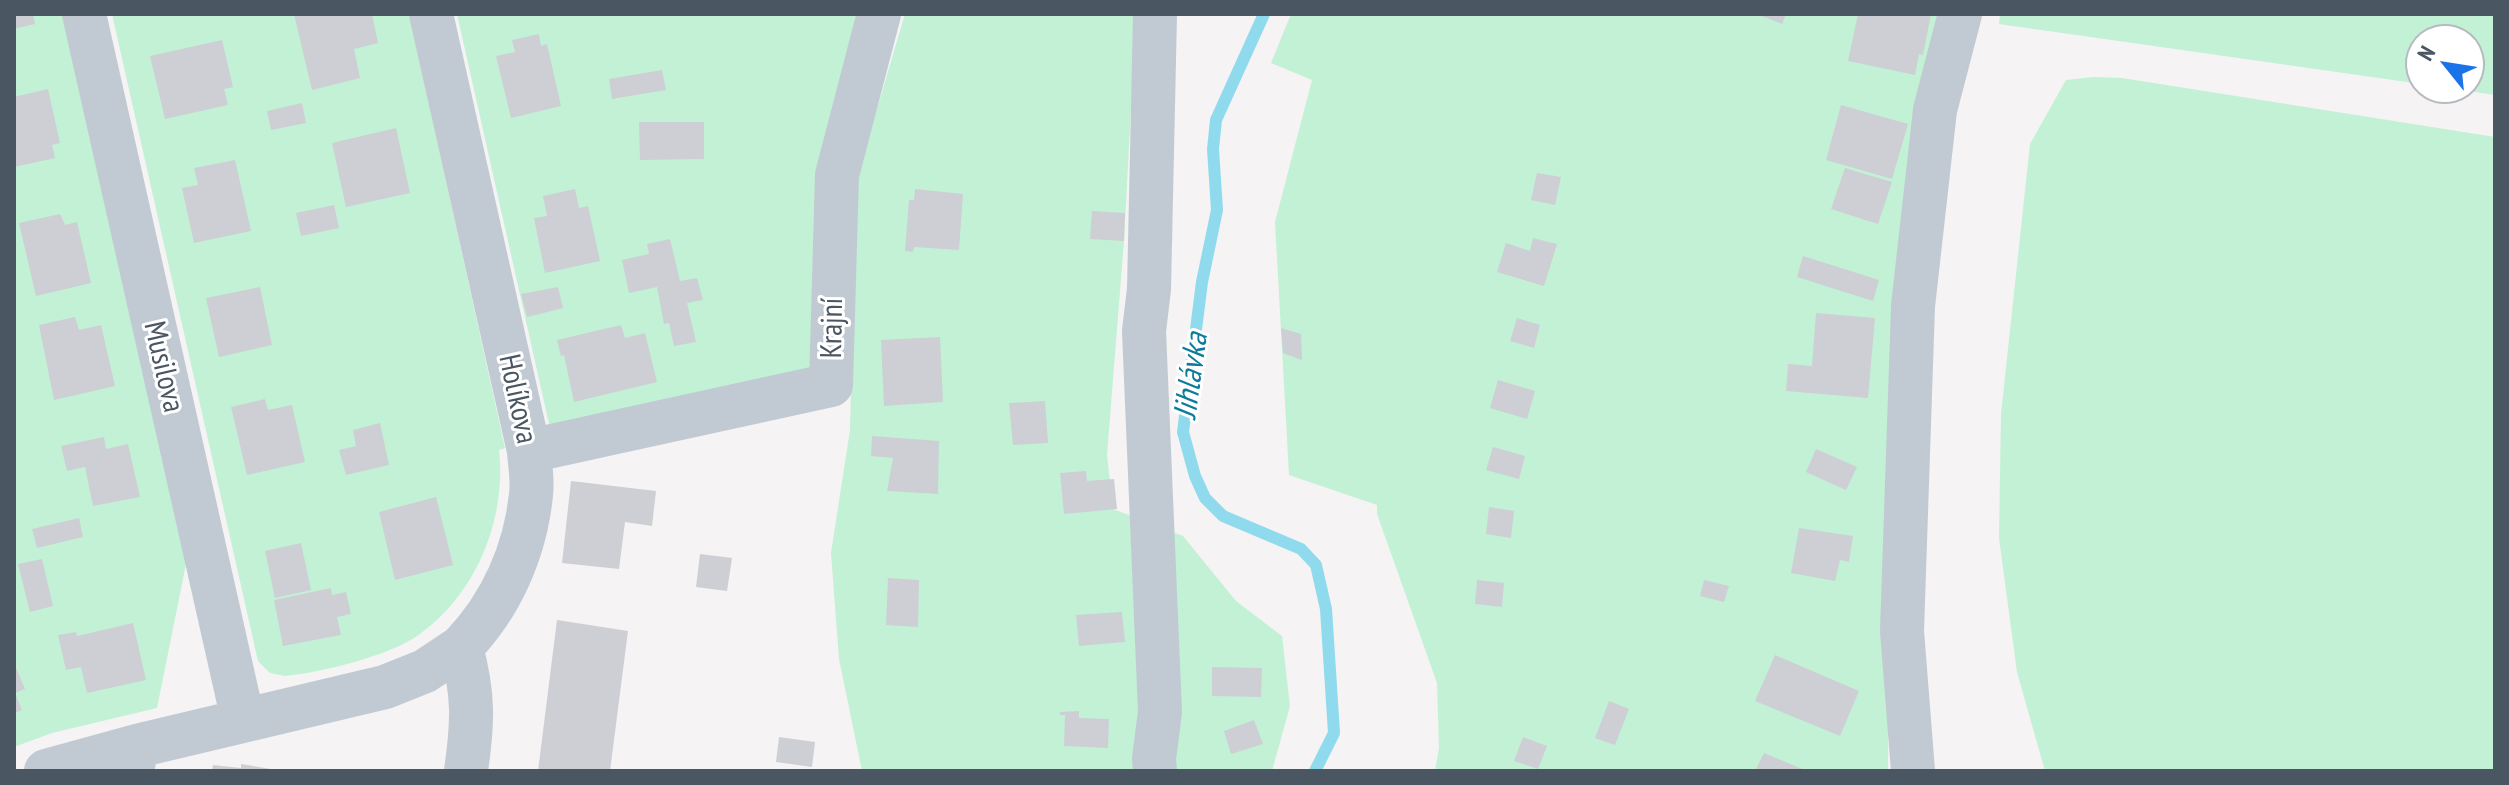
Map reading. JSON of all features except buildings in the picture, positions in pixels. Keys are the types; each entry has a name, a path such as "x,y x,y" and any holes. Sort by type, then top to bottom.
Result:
{"street":[{"name":"Musilova","path":"84,14 243,720"},
{"name":"Holíkova","path":"431,14 529,451 532,492 525,532 507,581 481,626 461,647"},
{"name":"Krajní","path":"529,451 831,385 837,175 879,14"},
{"path":"1155,14 1149,289 1144,331 1160,712 1155,771"},
{"path":"1913,771 1902,631 1913,306 1935,110 1960,14"},
{"path":"46,771 134,759 243,720 385,687 425,671 461,647 471,684 473,725 466,771"}],"green space":[{"path":"14,14 62,14 186,564 157,708 52,733 14,747"},
{"path":"112,14 409,14 505,448 499,450 498,503 492,530 470,579 454,602 435,621 401,645 352,663 285,676 270,673 258,661"},
{"path":"457,14 864,14 818,372 552,437"},
{"path":"905,14 1136,14 1124,241 1107,455 1113,509 1183,536 1236,601 1282,636 1290,706 1272,771 862,771 839,659 831,553 850,430 856,180"},
{"path":"1291,14 1945,14 1890,475 1888,771 1435,771 1439,748 1437,683 1377,514 1377,505 1289,475 1275,222 1312,80 1271,63"},
{"path":"2000,14 2495,14 2495,95 2485,93 2485,24 2405,24 2405,82 1999,24"},
{"path":"2122,78 2495,137 2495,771 2045,771 2017,672 1999,538 2001,414 2030,144 2066,80"}],"waterway":[{"name":"Jihlávka","path":"1264,14 1216,120 1213,149 1217,210 1202,282 1183,432 1195,476 1205,498 1223,516 1301,549 1316,565 1326,609 1334,733 1315,771"}]}
